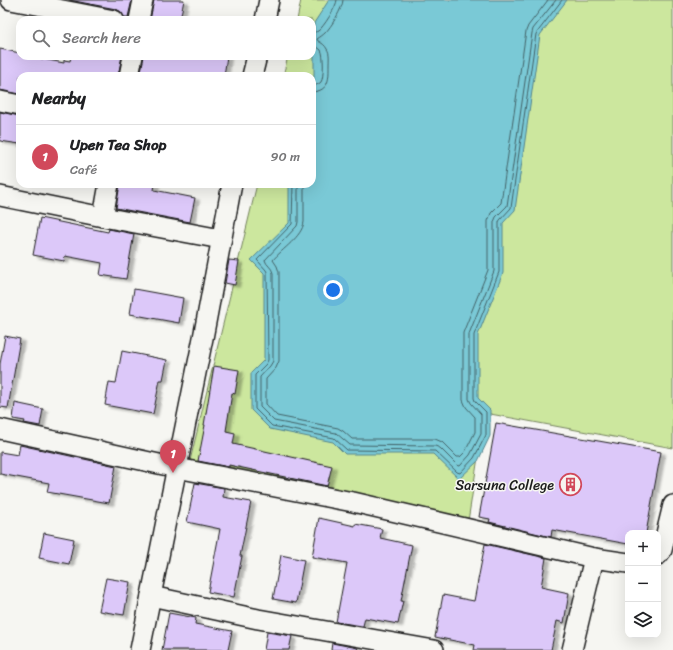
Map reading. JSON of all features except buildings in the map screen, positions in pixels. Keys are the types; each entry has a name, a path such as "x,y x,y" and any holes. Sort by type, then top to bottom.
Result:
{"street":[{"path":"11,0 93,16"},
{"path":"140,16 143,0"},
{"path":"266,16 269,0"},
{"path":"130,72 132,60"},
{"path":"253,72 256,60"},
{"path":"0,101 16,104"},
{"path":"103,217 108,188"},
{"path":"140,650 231,188"},
{"path":"0,196 221,239"},
{"path":"0,429 177,468 353,502 594,558 625,563"},
{"path":"661,551 673,505"},
{"path":"572,650 594,558"},
{"path":"151,596 258,619 434,650"}],"green space":[{"path":"301,0 673,0 673,448 485,413 468,521 189,465 256,188 316,188 316,72 284,72 287,60 316,60 316,16 298,16"}],"water":[{"path":"329,0 567,0 540,35 515,210 503,223 503,273 478,335 478,398 490,410 490,436 478,461 459,479 433,454 345,454 333,442 270,429 251,410 251,373 264,360 264,273 251,260 289,223 289,188 316,188 316,72 314,72 314,60 316,60 316,20"}],"place":[{"name":"Upen Tea Shop","path":"173,473"},
{"name":"Sarsuna College","path":"570,485"}]}
